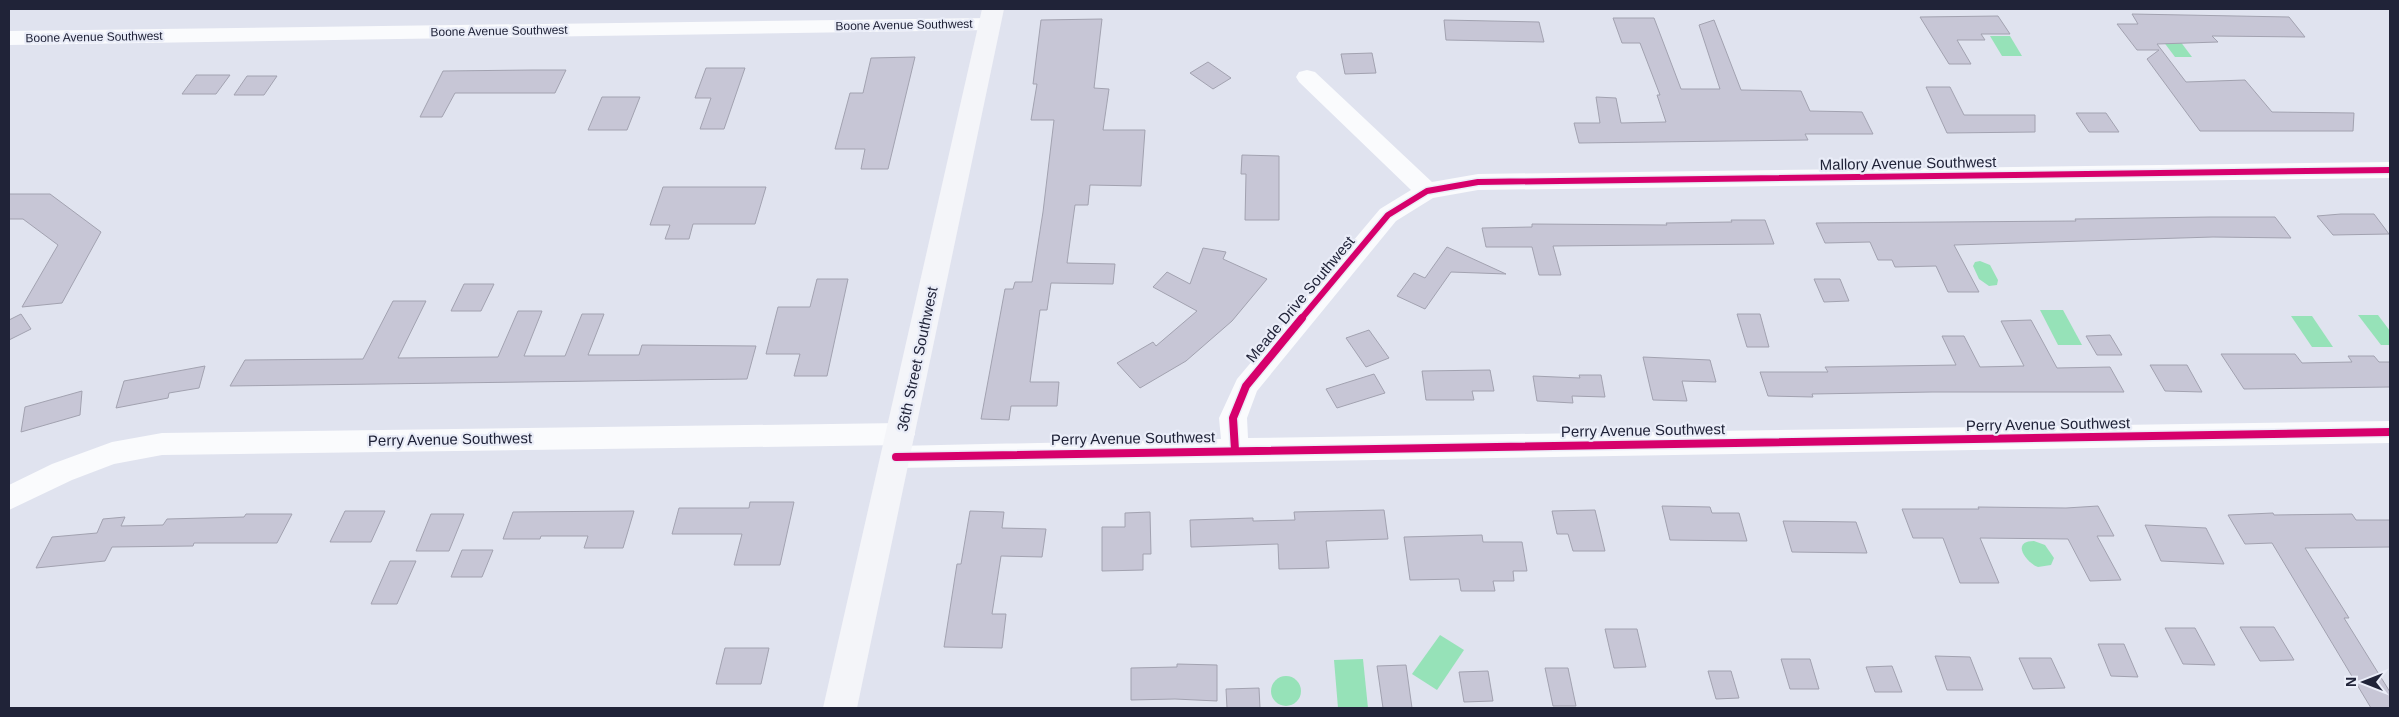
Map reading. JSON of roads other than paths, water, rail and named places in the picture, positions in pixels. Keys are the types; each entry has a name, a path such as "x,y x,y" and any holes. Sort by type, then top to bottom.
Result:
{"street":[{"name":"Boone Avenue Southwest","path":"9,38 991,16"},
{"name":"36th Street Southwest","path":"840,708 991,16"},
{"path":"1307,77 1427,190"},
{"name":"Mallory Avenue Southwest","path":"1427,190 1478,182 2390,170"},
{"name":"Meade Drive Southwest","path":"1235,450 1233,418 1246,386 1388,216 1427,190"},
{"name":"Perry Avenue Southwest","path":"9,498 62,472 112,453 162,444 898,446 1235,450 2390,432"}]}
